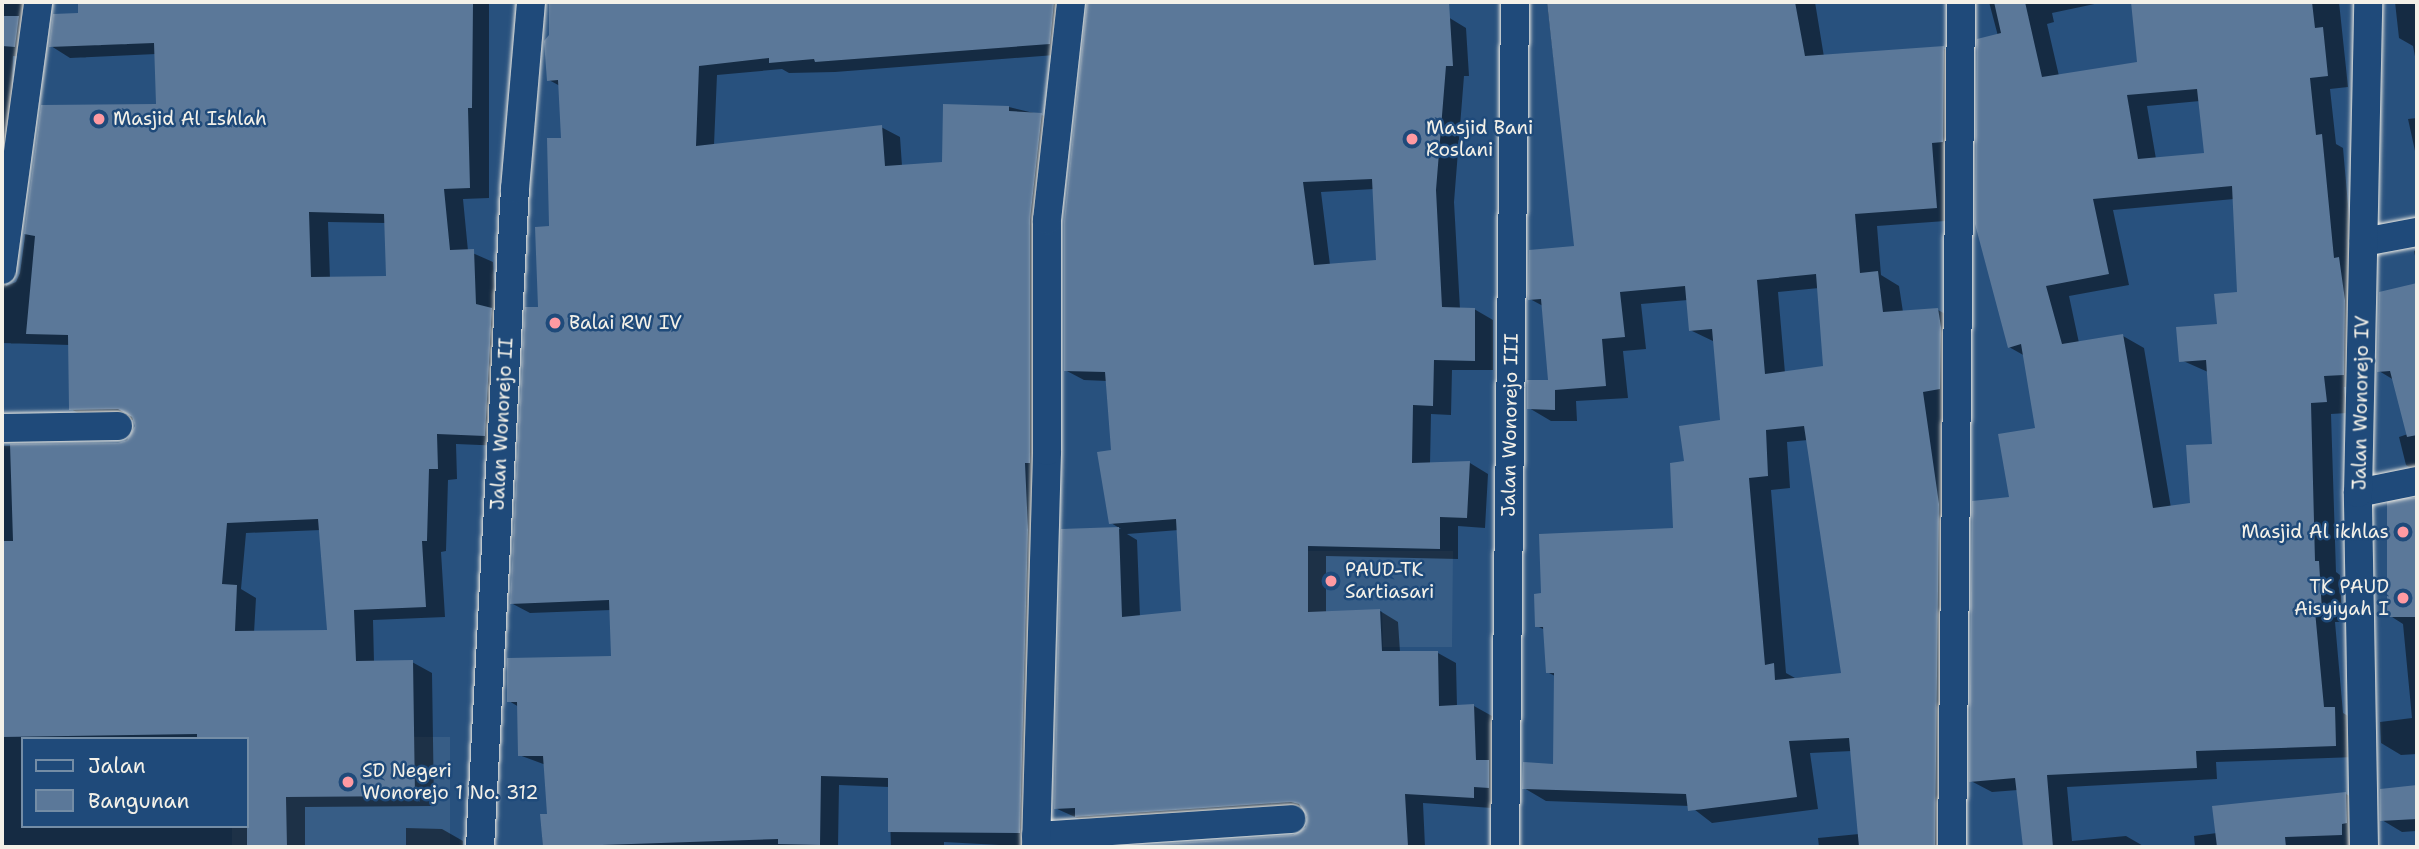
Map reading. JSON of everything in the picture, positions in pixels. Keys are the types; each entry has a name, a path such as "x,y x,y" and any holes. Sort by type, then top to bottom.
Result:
{"street":[{"path":"2,270 38,2"},
{"name":"Jalan Wonorejo II","path":"481,847 515,189 531,2"},
{"path":"1071,2 1047,220 1047,451 1036,841 1291,818"},
{"name":"Jalan Wonorejo III","path":"1505,847 1515,2"},
{"path":"1952,847 1961,2"},
{"name":"Jalan Wonorejo IV","path":"2364,847 2358,493 2368,2"},
{"path":"2364,242 2417,232"},
{"path":"2,428 118,426"},
{"path":"2358,493 2417,481"}],"shaded area":[{"name":"PAUD-TK Sartiasari","path":"1207,551 1453,551 1452,647 1383,647 1382,611 1284,613"},
{"name":"SD Negeri Wonorejo 1 No. 312","path":"231,736 450,737 450,847 232,847 232,828 248,828 248,737"}],"building":[{"path":"78,2 473,4 472,108 468,108 470,188 444,189 450,250 474,249 476,304 492,308 485,436 437,434 438,469 429,469 427,541 422,541 426,607 354,610 356,661 413,660 415,796 286,797 287,847 247,847 248,737 197,737 197,734 2,737 2,541 13,541 10,444 118,443 127,440 135,426 132,417 118,409 69,410 68,335 26,334 35,236 24,234 41,105 156,104 154,43 49,47 53,14 78,13","holes":["309,212 384,214 386,276 311,277","318,519 327,630 235,631 237,585 222,584 227,523"]},
{"path":"549,2 1054,2 1050,44 815,62 814,59 769,63 769,58 699,66 696,146 882,125 885,166 942,162 943,104 1009,106 1009,111 1042,113 1030,220 1030,463 1025,463 1028,530 1020,833 888,832 888,778 821,776 820,845 778,844 778,839 543,847 540,814 547,814 543,756 518,756 517,702 507,702 507,658 611,656 609,600 510,604 525,307 538,307 535,227 549,226 547,138 561,138 558,80 547,81 544,41 549,35"},
{"path":"1087,2 1449,2 1453,66 1446,66 1436,190 1442,307 1475,308 1475,361 1434,360 1433,406 1413,405 1412,463 1470,461 1467,518 1440,517 1440,549 1308,546 1308,612 1380,609 1382,651 1438,651 1439,706 1474,704 1476,760 1489,760 1489,788 1474,787 1474,798 1405,794 1408,846 1117,847 1293,835 1306,827 1307,817 1299,804 1291,802 1075,817 1075,808 1054,809 1061,529 1119,527 1122,617 1181,611 1176,519 1109,524 1097,452 1111,450 1105,372 1064,371 1064,221","holes":["1372,179 1376,260 1314,265 1303,182"]},
{"path":"1547,2 1795,2 1805,56 1944,46 1943,142 1932,143 1937,208 1855,214 1860,273 1878,271 1883,312 1938,308 1941,327 1940,389 1923,392 1939,504 1935,847 1859,847 1849,738 1789,741 1797,797 1688,811 1686,794 1522,789 1523,762 1553,764 1554,673 1546,673 1543,627 1535,627 1534,594 1541,593 1539,534 1673,528 1670,463 1684,461 1679,426 1720,420 1712,329 1689,331 1685,286 1620,292 1625,337 1602,339 1606,386 1555,390 1555,410 1527,409 1527,380 1548,380 1541,299 1528,300 1529,250 1574,246","holes":["1816,274 1823,366 1765,374 1757,280","1804,426 1841,673 1775,680 1774,663 1765,665 1749,478 1768,476 1766,430"]},
{"path":"1994,2 2025,2 2042,77 2137,62 2131,2 2312,2 2315,28 2323,27 2328,76 2310,78 2316,135 2322,134 2334,258 2339,257 2345,300 2344,375 2324,376 2327,402 2311,403 2315,561 2319,561 2322,611 2315,611 2324,707 2335,707 2336,746 2196,751 2197,768 2047,775 2053,847 2023,847 2015,778 1969,782 1972,501 2009,497 1998,434 2035,428 2021,344 2008,348 1975,224 1977,39 2001,33","holes":["2197,89 2204,153 2138,159 2127,95","2232,186 2237,292 2214,294 2217,324 2176,327 2179,362 2206,360 2212,444 2186,445 2190,503 2153,508 2123,334 2062,344 2046,286 2109,274 2093,199"]},
{"path":"2,16 19,16 15,47 2,46"},
{"path":"2417,283 2417,435 2407,437 2390,371 2377,372 2379,292"},
{"path":"2387,498 2417,498 2417,617 2387,617"},
{"path":"2417,785 2417,819 2380,821 2380,789"},
{"path":"2346,792 2347,823 2342,824 2342,835 2285,837 2286,847 2217,847 2212,806"}],"place":[{"name":"Masjid Al Ishlah","path":"99,119"},
{"name":"Masjid Bani Roslani","path":"1412,139"},
{"name":"Balai RW IV","path":"555,323"},
{"name":"Masjid Al ikhlas","path":"2403,532"},
{"name":"PAUD-TK Sartiasari","path":"1331,581"},
{"name":"TK PAUD Aisyiyah I","path":"2403,598"},
{"name":"SD Negeri Wonorejo 1 No. 312","path":"348,782"}]}
